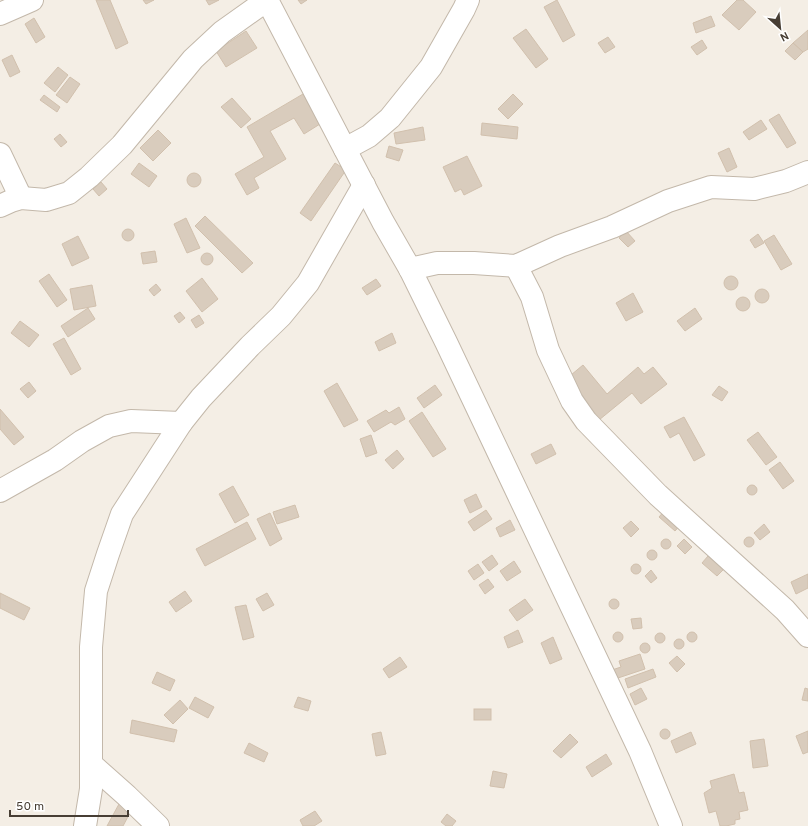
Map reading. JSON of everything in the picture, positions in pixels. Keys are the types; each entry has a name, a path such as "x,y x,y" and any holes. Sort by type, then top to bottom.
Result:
{"street":[{"path":"0,14 32,0"},
{"path":"0,206 21,198 46,200 69,194 122,145 193,59 222,32 267,0 383,222 410,269 446,342 640,752 671,826"},
{"path":"346,149 369,136 395,112 431,67 468,0"},
{"path":"0,154 21,198"},
{"path":"410,269 437,262 516,266 560,246 612,227 668,201 711,187 754,189 786,181 808,172"},
{"path":"67,826 86,819 91,789 91,647 96,592 122,514 181,423 206,392 281,316 308,283 364,185"},
{"path":"516,266 532,297 548,350 572,401 586,421 658,495 785,610 808,636"},
{"path":"0,491 55,460 82,441 109,426 131,421 181,423"},
{"path":"91,764 158,826"}],"building":[{"path":"96,0 110,0 128,43 116,49"},
{"path":"143,0 154,0 146,4"},
{"path":"206,0 219,0 209,5"},
{"path":"298,0 307,0 301,4"},
{"path":"557,0 575,35 563,42 544,7"},
{"path":"737,0 743,0 756,12 739,30 722,15"},
{"path":"711,16 715,26 696,33 693,23"},
{"path":"34,18 45,37 36,43 25,24"},
{"path":"526,29 548,59 536,68 513,38"},
{"path":"808,30 808,49 803,52 793,43"},
{"path":"246,31 257,48 226,67 216,51"},
{"path":"608,37 615,47 605,53 598,43"},
{"path":"702,40 707,48 697,55 691,47"},
{"path":"793,43 803,52 795,60 785,51"},
{"path":"12,55 20,72 10,77 2,60"},
{"path":"58,67 68,75 55,92 44,83"},
{"path":"70,77 80,84 67,103 56,95"},
{"path":"303,94 320,124 304,134 294,118 270,131 286,159 254,178 259,188 247,195 235,174 264,157 247,127"},
{"path":"513,94 523,104 508,119 498,109"},
{"path":"44,95 60,107 57,112 40,100"},
{"path":"232,98 251,119 241,128 221,107"},
{"path":"779,114 796,143 787,148 769,120"},
{"path":"761,120 767,129 749,140 743,132"},
{"path":"482,123 518,127 517,139 481,135"},
{"path":"423,127 425,140 396,144 394,133"},
{"path":"158,130 171,143 153,161 140,148"},
{"path":"60,134 67,142 61,147 54,139"},
{"path":"389,146 403,150 399,161 386,157"},
{"path":"729,148 737,167 727,172 718,153"},
{"path":"467,156 482,186 464,195 461,189 455,192 443,167"},
{"path":"139,163 157,176 149,187 131,174"},
{"path":"335,163 346,170 311,221 300,213"},
{"path":"194,173 199,175 201,180 199,185 194,187 189,185 187,180 189,175"},
{"path":"101,182 107,189 99,196 93,189"},
{"path":"205,216 253,263 242,273 195,226"},
{"path":"186,218 200,248 187,253 174,224"},
{"path":"128,229 132,231 134,235 132,239 128,241 124,239 122,235 124,231"},
{"path":"626,231 635,241 628,247 619,238"},
{"path":"758,234 764,243 755,248 750,240"},
{"path":"774,235 792,264 781,270 764,241"},
{"path":"78,236 89,258 72,266 62,244"},
{"path":"155,251 157,262 143,264 141,253"},
{"path":"207,253 211,255 213,259 211,263 207,265 203,263 201,259 203,255"},
{"path":"49,274 67,300 57,307 39,281"},
{"path":"731,276 736,278 738,283 736,288 731,290 726,288 724,283 726,278"},
{"path":"202,278 218,299 202,312 186,291"},
{"path":"376,279 381,286 367,295 362,288"},
{"path":"156,284 161,290 154,296 149,290"},
{"path":"92,285 96,306 74,310 70,289"},
{"path":"762,289 767,291 769,296 767,301 762,303 757,301 755,296 757,291"},
{"path":"633,293 643,312 626,321 616,303"},
{"path":"743,297 748,299 750,304 748,309 743,311 738,309 736,304 738,299"},
{"path":"88,308 95,319 68,337 61,326"},
{"path":"695,308 702,319 685,331 677,321"},
{"path":"180,312 185,318 179,323 174,316"},
{"path":"199,315 204,323 196,328 191,320"},
{"path":"20,321 39,335 29,347 11,333"},
{"path":"392,333 396,343 379,351 375,342"},
{"path":"64,338 81,369 71,375 53,344"},
{"path":"583,365 607,394 638,367 644,374 653,367 667,384 641,404 632,393 599,420 565,380"},
{"path":"29,382 36,391 28,398 20,389"},
{"path":"337,383 358,420 344,427 324,391"},
{"path":"435,385 442,395 424,408 417,398"},
{"path":"719,386 728,392 722,401 712,395"},
{"path":"399,407 405,419 395,425 391,422 374,432 367,421 386,410 389,413"},
{"path":"0,409 24,437 14,445 0,429"},
{"path":"422,412 446,449 433,457 409,421"},
{"path":"684,417 705,455 694,461 679,433 670,438 664,427"},
{"path":"758,432 777,457 766,465 747,440"},
{"path":"371,435 377,453 366,457 360,439"},
{"path":"551,444 556,454 536,464 531,454"},
{"path":"397,450 404,459 393,469 385,460"},
{"path":"780,462 794,481 783,489 769,470"},
{"path":"750,485 754,485 756,486 756,494 750,495 747,492 747,488"},
{"path":"233,486 249,515 235,523 219,494"},
{"path":"476,494 482,507 470,513 464,500"},
{"path":"295,505 299,517 277,524 273,512"},
{"path":"666,509 682,523 675,531 659,517"},
{"path":"486,510 492,519 474,531 468,522"},
{"path":"270,513 282,539 270,546 257,519"},
{"path":"510,520 515,530 500,537 496,528"},
{"path":"631,521 639,529 631,537 623,528"},
{"path":"247,522 256,539 205,566 196,549"},
{"path":"764,524 770,532 760,540 754,533"},
{"path":"747,537 751,537 753,538 753,546 747,547 744,544 744,540"},
{"path":"664,539 668,539 670,540 670,548 664,549 661,546 661,542"},
{"path":"684,539 692,547 685,554 677,546"},
{"path":"650,550 654,550 656,551 656,559 650,560 647,557 647,553"},
{"path":"492,555 498,564 489,571 482,562"},
{"path":"708,556 724,569 717,576 702,563"},
{"path":"514,561 521,572 507,581 500,571"},
{"path":"478,564 484,573 474,580 468,571"},
{"path":"634,564 638,564 640,565 640,573 634,574 631,571 631,567"},
{"path":"651,570 657,578 651,583 645,576"},
{"path":"808,574 808,588 796,594 791,582"},
{"path":"488,579 494,587 485,594 479,585"},
{"path":"185,591 192,601 176,612 169,602"},
{"path":"0,593 30,608 24,620 0,608"},
{"path":"267,593 274,605 263,611 256,599"},
{"path":"525,599 533,610 517,621 509,610"},
{"path":"612,599 616,599 618,600 618,608 612,609 609,606 609,602"},
{"path":"246,605 254,637 243,640 235,607"},
{"path":"641,618 642,628 633,629 631,619"},
{"path":"518,630 523,642 508,648 504,637"},
{"path":"616,632 620,632 622,633 622,641 616,642 613,639 613,635"},
{"path":"690,632 694,632 696,633 696,641 690,642 687,639 687,635"},
{"path":"658,633 662,633 664,634 664,642 658,643 655,640 655,636"},
{"path":"553,637 562,659 550,664 541,643"},
{"path":"677,639 681,639 683,640 683,648 677,649 674,646 674,642"},
{"path":"643,643 647,643 649,644 649,652 643,653 640,650 640,646"},
{"path":"640,654 645,669 615,679 612,670 621,667 619,661"},
{"path":"677,656 685,664 677,672 669,663"},
{"path":"400,657 407,667 389,678 383,669"},
{"path":"653,669 656,677 628,688 625,679"},
{"path":"157,672 175,680 170,691 152,683"},
{"path":"641,688 647,699 635,705 630,694"},
{"path":"805,688 808,689 808,701 802,700"},
{"path":"195,697 214,707 208,718 189,708"},
{"path":"298,697 311,701 308,711 294,707"},
{"path":"180,700 188,709 173,724 164,715"},
{"path":"474,709 491,709 491,720 474,720"},
{"path":"132,720 177,730 174,742 130,733"},
{"path":"663,729 667,729 669,730 669,738 663,739 660,736 660,732"},
{"path":"808,731 808,752 803,754 796,736"},
{"path":"381,732 386,754 376,756 372,734"},
{"path":"691,732 696,744 676,753 671,741"},
{"path":"570,734 578,742 561,758 553,751"},
{"path":"764,739 768,766 753,768 750,741"},
{"path":"249,743 268,753 264,762 244,753"},
{"path":"606,754 612,764 592,777 586,767"},
{"path":"493,771 507,774 504,788 490,786"},
{"path":"734,774 739,793 744,792 748,810 739,812 740,819 735,820 735,824 720,826 716,811 709,813 704,793 712,788 710,781"},
{"path":"119,804 131,811 123,826 107,826"},
{"path":"315,811 322,821 314,826 303,826 300,820"},
{"path":"447,814 456,821 452,826 446,826 441,822"}]}
